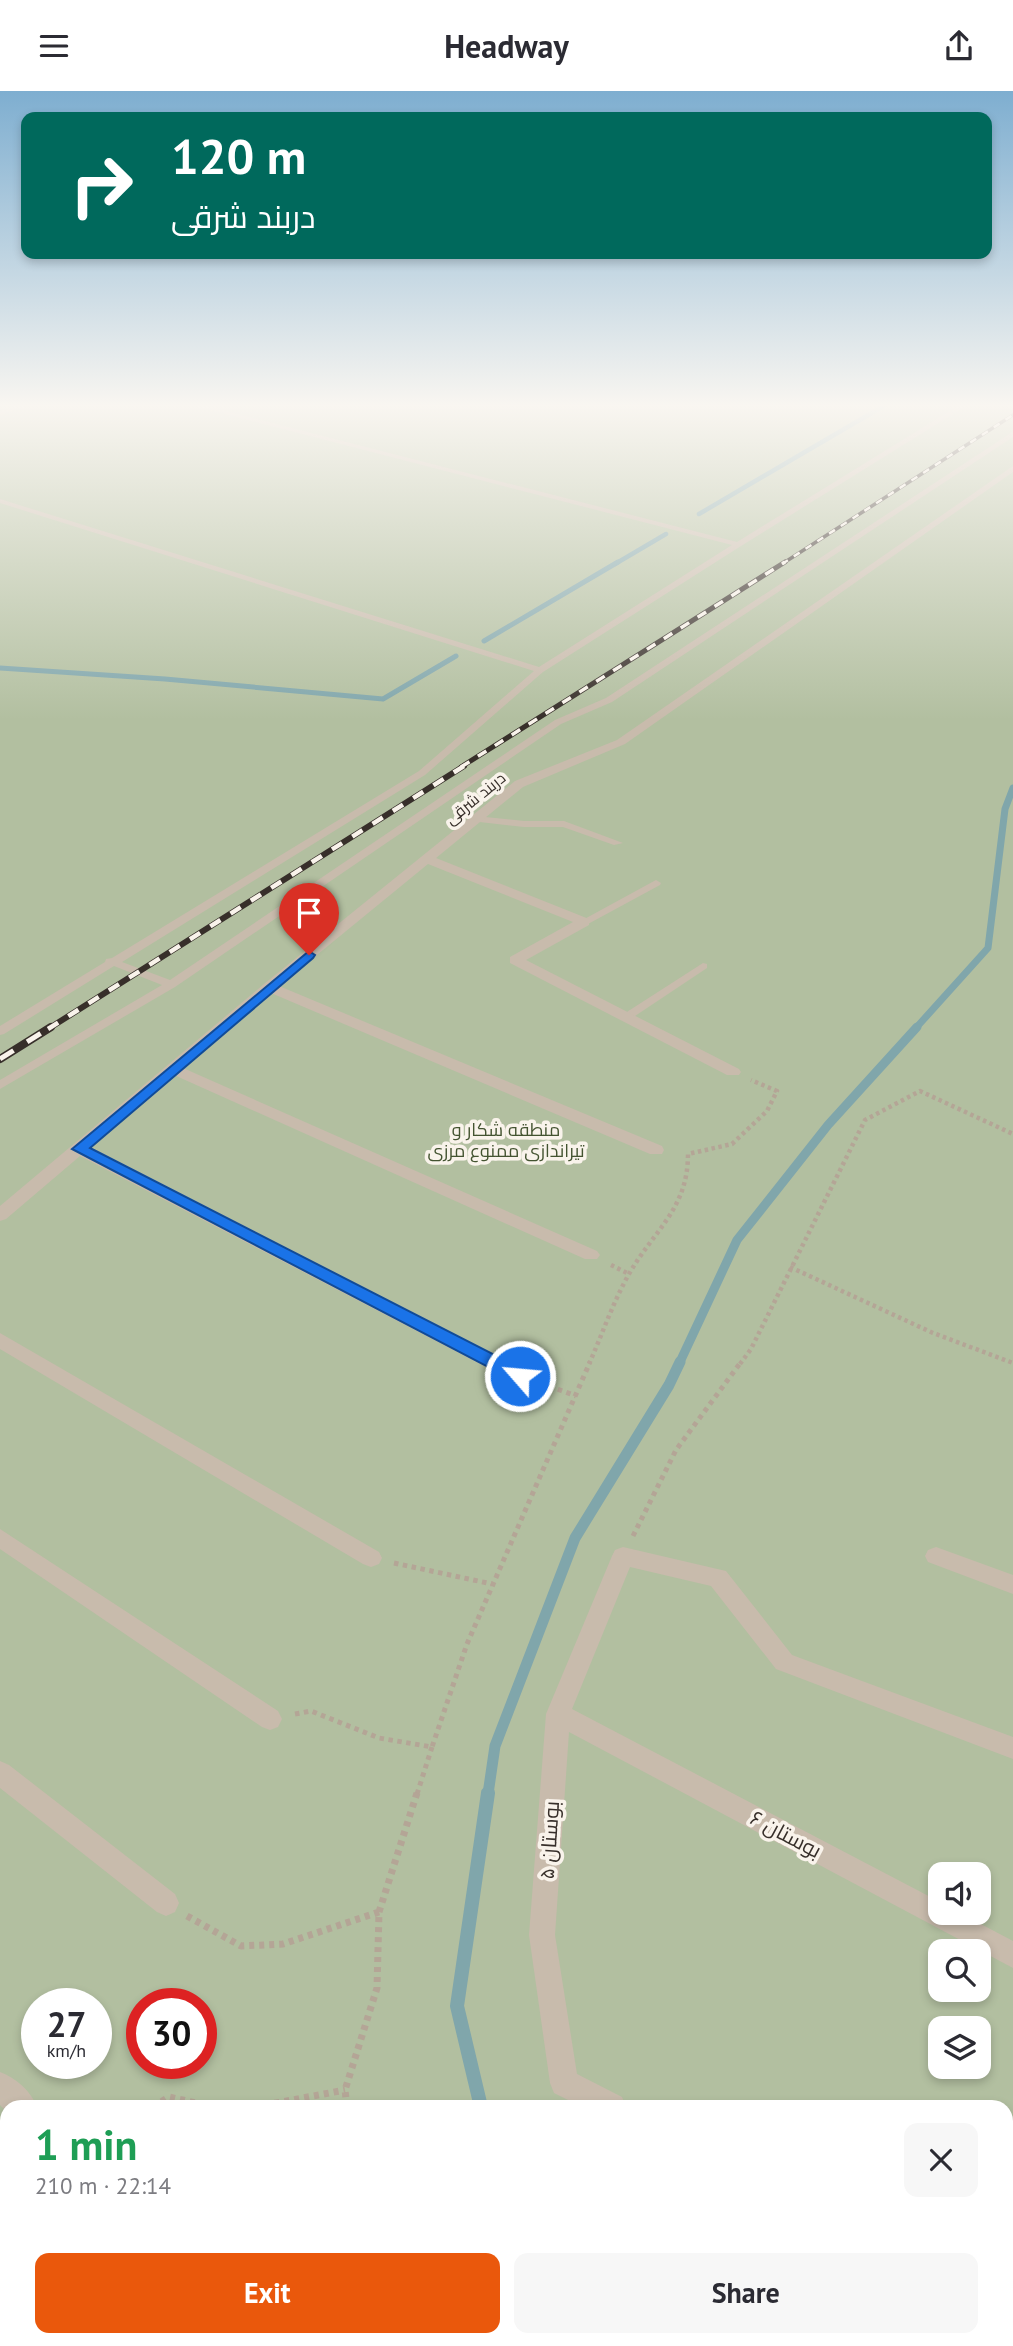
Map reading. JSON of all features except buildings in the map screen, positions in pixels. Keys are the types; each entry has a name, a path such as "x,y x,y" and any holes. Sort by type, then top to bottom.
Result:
{"street":[{"name":"دربند شرقی","path":"0,1215 269,987 519,784 621,742 960,509"},
{"path":"428,859 584,922"},
{"path":"584,922 515,960 733,1072"},
{"path":"269,987 656,1150"},
{"path":"173,1069 591,1255"},
{"path":"80,1149 520,1376"},
{"path":"0,1340 371,1558"},
{"path":"0,1538 270,1719"},
{"path":"623,1556 718,1578 784,1662 1013,1748"},
{"name":"بوستان ۵","path":"598,2100 564,2083 542,1935 558,1714 623,1556"},
{"path":"936,1556 1013,1585"},
{"name":"بوستان ۶","path":"558,1714 1013,1955"},
{"path":"0,1773 166,1903"},
{"path":"0,2086 15,2100"}],"lane":[{"path":"26,509 540,670"},
{"path":"602,509 738,544"},
{"path":"0,1031 110,961 422,773 540,670 795,509"},
{"path":"0,1085 171,985 558,722 609,700 899,509"},
{"path":"475,819 524,824 564,824 618,843"},
{"path":"584,922 656,883"},
{"path":"110,961 171,985"},
{"path":"625,1017 703,966"}],"path":[{"path":"347,2100 345,2090 377,1988 379,1912 467,1644 492,1584 629,1274 673,1214 688,1178 688,1154 732,1143 767,1111 777,1091 733,1072"},
{"path":"623,1556 676,1450 751,1349 864,1120 920,1091 1013,1134"},
{"path":"790,1267 933,1333 1013,1363"},
{"path":"520,1376 576,1396"},
{"path":"371,1558 492,1584"},
{"path":"270,1719 311,1711 379,1738 432,1747"},
{"path":"166,1903 241,1947 283,1944 379,1912"},
{"path":"292,2100 345,2090"},
{"path":"164,2100 169,2097 182,2100"}],"green space":[{"name":"منطقه شکار و تیراندازی ممنوع مرزی","path":"0,509 1013,509 1013,2100 0,2100"}],"waterway":[{"path":"699,514 707,509"},
{"path":"615,564 666,534"},
{"path":"484,641 618,562"},
{"path":"0,668 165,679 383,699 456,656"},
{"path":"915,1029 988,948 1005,809 1013,788"},
{"path":"679,1364 737,1240 828,1125 917,1027"},
{"path":"488,1794 495,1746 575,1538 669,1385 680,1362"},
{"path":"479,2100 457,2006 488,1793"}],"railway":[{"path":"782,564 867,509"},
{"path":"461,767 785,562"},
{"path":"48,1029 464,766"},
{"path":"0,1059 51,1027"}],"route":[{"path":"309,955 80,1149 520,1376"}]}
